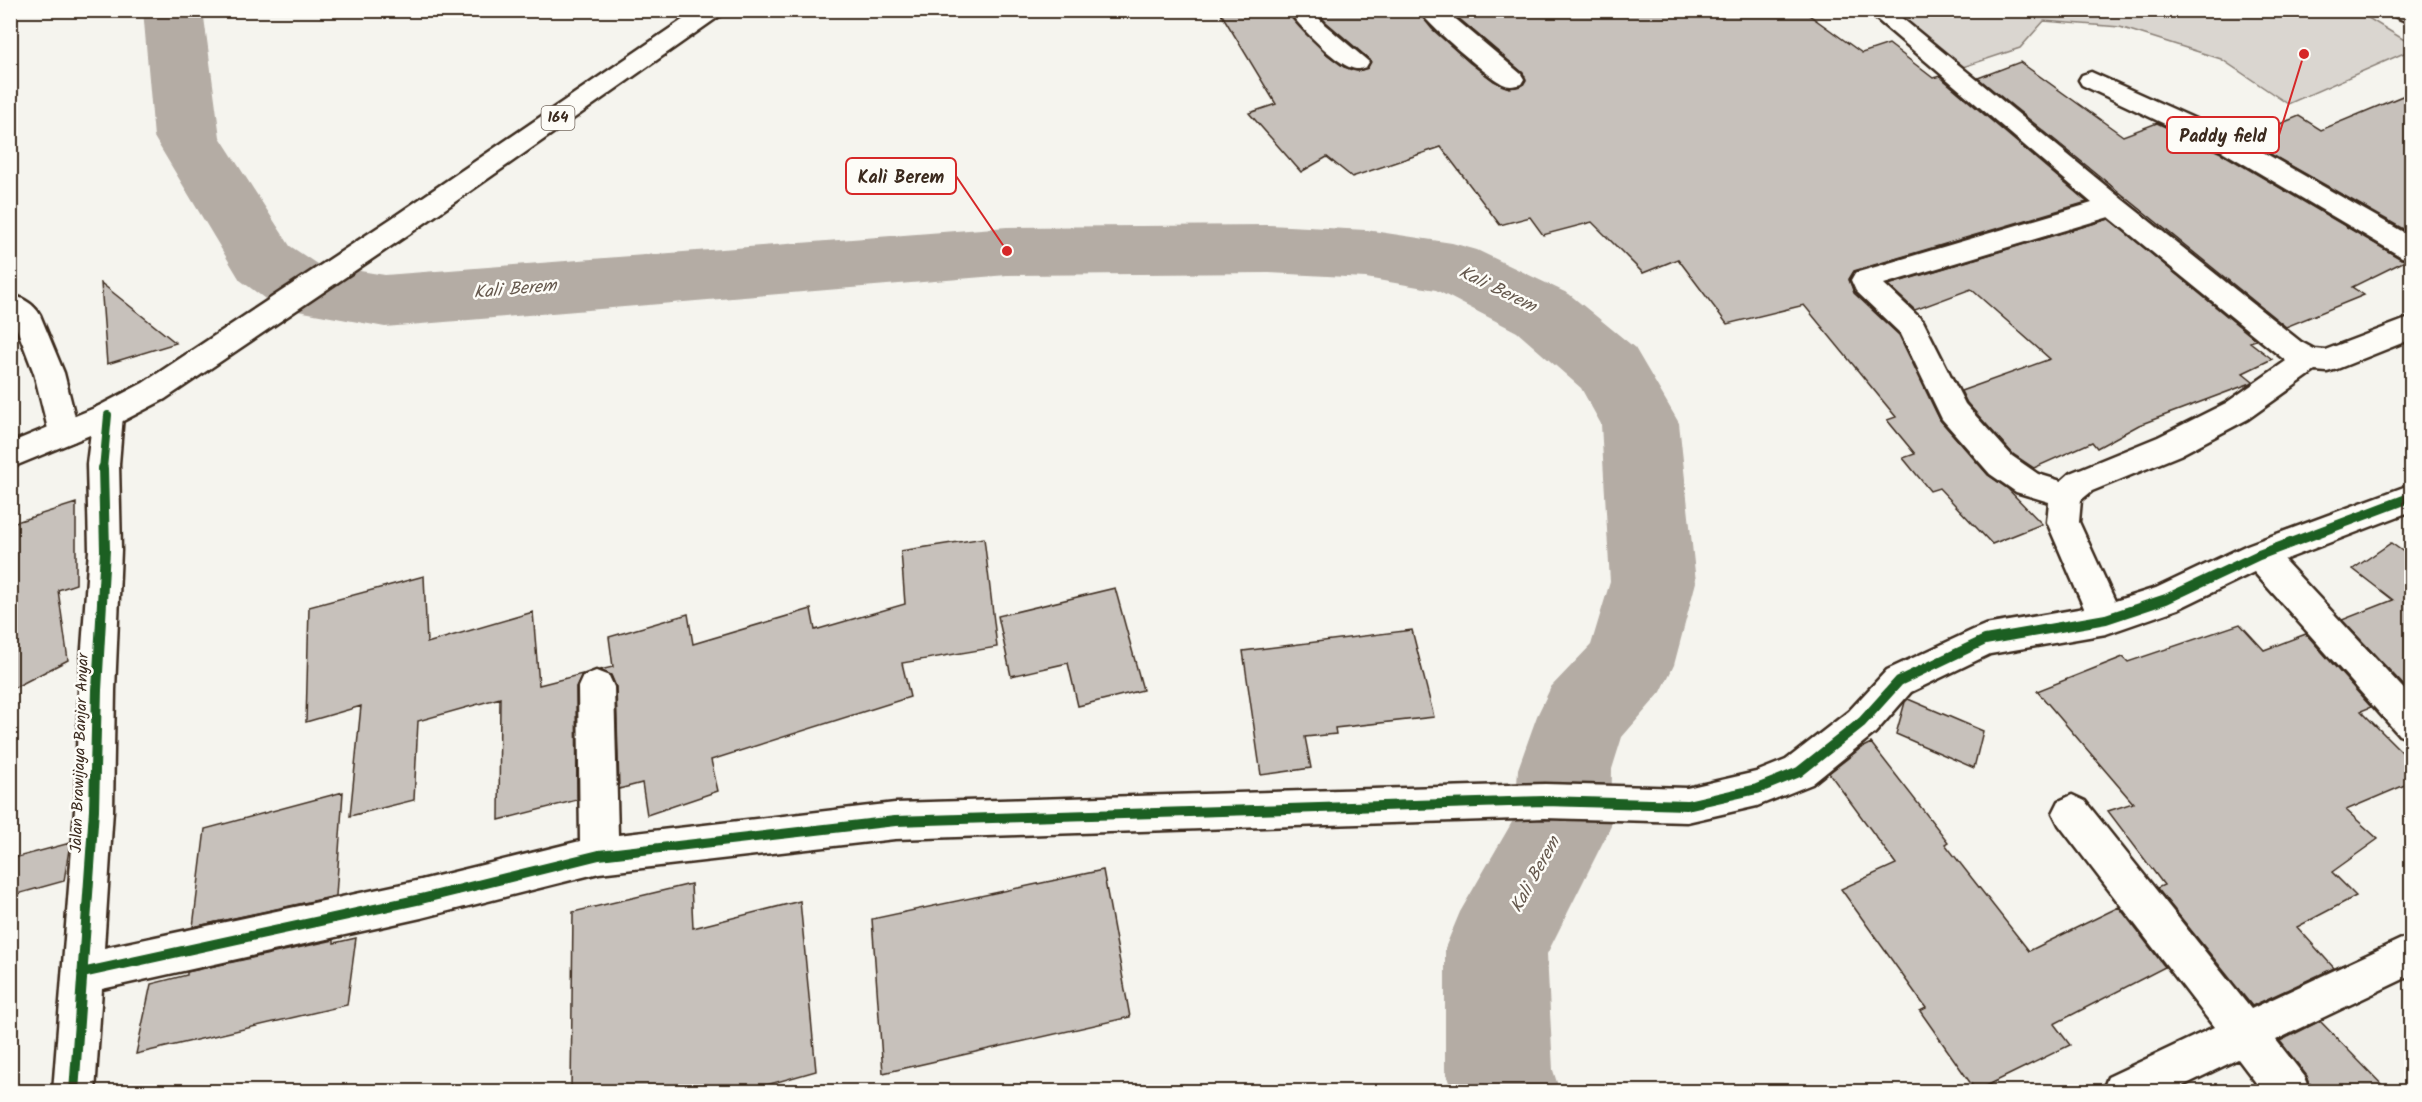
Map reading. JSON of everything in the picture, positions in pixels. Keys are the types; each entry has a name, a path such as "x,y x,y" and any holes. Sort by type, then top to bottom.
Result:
{"street":[{"name":"164","path":"10,456 108,415 154,391 402,225 713,10"},
{"path":"1299,10 1316,29 1357,62"},
{"path":"1430,10 1477,52 1512,79"},
{"path":"1877,10 2291,350 2309,360 2327,361 2412,327"},
{"path":"2400,10 2412,17"},
{"path":"2091,80 2132,97 2231,145 2412,250"},
{"path":"2066,495 2027,483 2001,465 1953,411 1913,328 1866,284 1865,280 2113,206"},
{"path":"10,304 26,315 49,373 64,433"},
{"path":"2106,619 2063,522 2066,495 2081,482 2169,446 2237,411 2309,360"},
{"name":"Jalan Brawijaya Banjar Anyar","path":"74,1092 94,810 97,690 105,550 103,464 108,415"},
{"path":"82,973 422,899 599,855 895,821 1562,802 1687,805 1757,789 1799,772 1862,722 1899,681 1985,640 2106,619 2166,599 2259,555 2412,497"},
{"path":"2259,555 2412,724"},
{"path":"596,687 599,855"},
{"path":"2072,813 2290,1092"},
{"path":"2123,1092 2412,954"}],"shaded area":[{"path":"1882,11 2357,11 2411,44 2411,50 2288,104 2221,59 2120,27 2044,21 2020,48 1960,68"}],"building":[{"path":"1219,10 1286,10 1325,53 1344,67 1357,71 1368,68 1370,60 1315,10 1417,10 1432,29 1470,63 1494,81 1509,88 1523,85 1526,80 1523,73 1449,10 1802,10 1862,53 1889,44 1933,78 1940,76 2087,202 1854,271 1849,279 1854,293 1899,335 1940,420 1988,475 2008,489 2042,524 1992,544 1939,488 1930,491 1903,458 1915,454 1887,420 1896,417 1804,305 1727,324 1678,259 1643,273 1592,222 1543,235 1530,217 1500,225 1441,147 1352,177 1327,157 1301,172 1249,113 1276,104"},
{"path":"2020,62 2123,136 2157,123 2221,153 2401,259 2407,260 2352,287 2364,295 2286,327 1978,78"},
{"path":"2412,92 2412,234 2244,139 2299,116 2321,130"},
{"path":"2109,219 2256,340 2250,342 2272,359 2243,373 2253,381 2251,383 2139,425 2097,448 2092,442 2034,468 2013,454 1967,403 1961,391 2050,359 1971,289 1915,310 1888,285"},
{"path":"101,283 176,343 107,364"},
{"path":"76,503 76,584 58,590 68,660 10,690 10,524"},
{"path":"984,538 997,647 902,663 910,697 711,760 718,791 647,815 642,783 619,789 616,687 611,675 600,670 613,667 609,637 688,614 693,644 811,609 815,630 905,604 901,551"},
{"path":"2391,543 2412,558 2412,690 2409,691 2342,620 2393,600 2353,569"},
{"path":"424,576 427,643 533,612 539,685 582,674 576,687 577,800 499,820 500,698 418,721 414,800 350,816 361,706 306,722 309,607"},
{"path":"1115,588 1143,690 1078,706 1068,663 1011,676 998,616"},
{"path":"2240,624 2264,650 2306,634 2371,707 2361,711 2412,762 2412,782 2346,810 2378,839 2332,872 2356,896 2297,927 2334,968 2252,1006 2157,888 2164,885 2108,811 2133,803 2037,691 2123,657 2128,662"},
{"path":"1412,630 1434,717 1335,728 1336,734 1305,737 1311,768 1261,775 1243,651"},
{"path":"1908,699 1983,731 1974,768 1896,734 1905,702"},
{"path":"1871,743 1948,842 1945,844 2029,951 2119,907 2165,967 2054,1024 2070,1045 1976,1091 1920,1011 1926,1008 1841,889 1896,864 1829,773"},
{"path":"343,792 336,896 193,927 205,829"},
{"path":"70,843 64,881 10,896 10,859"},
{"path":"1103,870 1130,1017 883,1073 872,919"},
{"path":"691,884 693,928 800,901 816,1071 742,1092 571,1092 573,912"},
{"path":"356,938 347,1005 136,1054 151,984 187,975 187,972 334,940 334,943"},
{"path":"2320,1021 2389,1092 2313,1092 2307,1076 2280,1041"}],"waterway":[{"name":"Kali Berem","path":"173,10 187,137 265,263 298,286 385,301 1007,251 1269,249 1366,254 1452,268 1543,313 1608,368 1640,423 1653,582 1629,665 1583,716 1565,769 1563,826 1496,948 1499,1070 1506,1092"}],"cycle path":[{"path":"74,1092 94,810 97,690 105,550 103,464 108,415"},
{"path":"82,973 421,899 599,855 895,821 1545,801 1687,805 1757,789 1799,772 1862,722 1899,681 1985,640 2106,619 2166,599 2259,555 2412,497"}],"place":[{"name":"Paddy field","path":"2304,54"},
{"name":"Kali Berem","path":"1007,251"}]}
